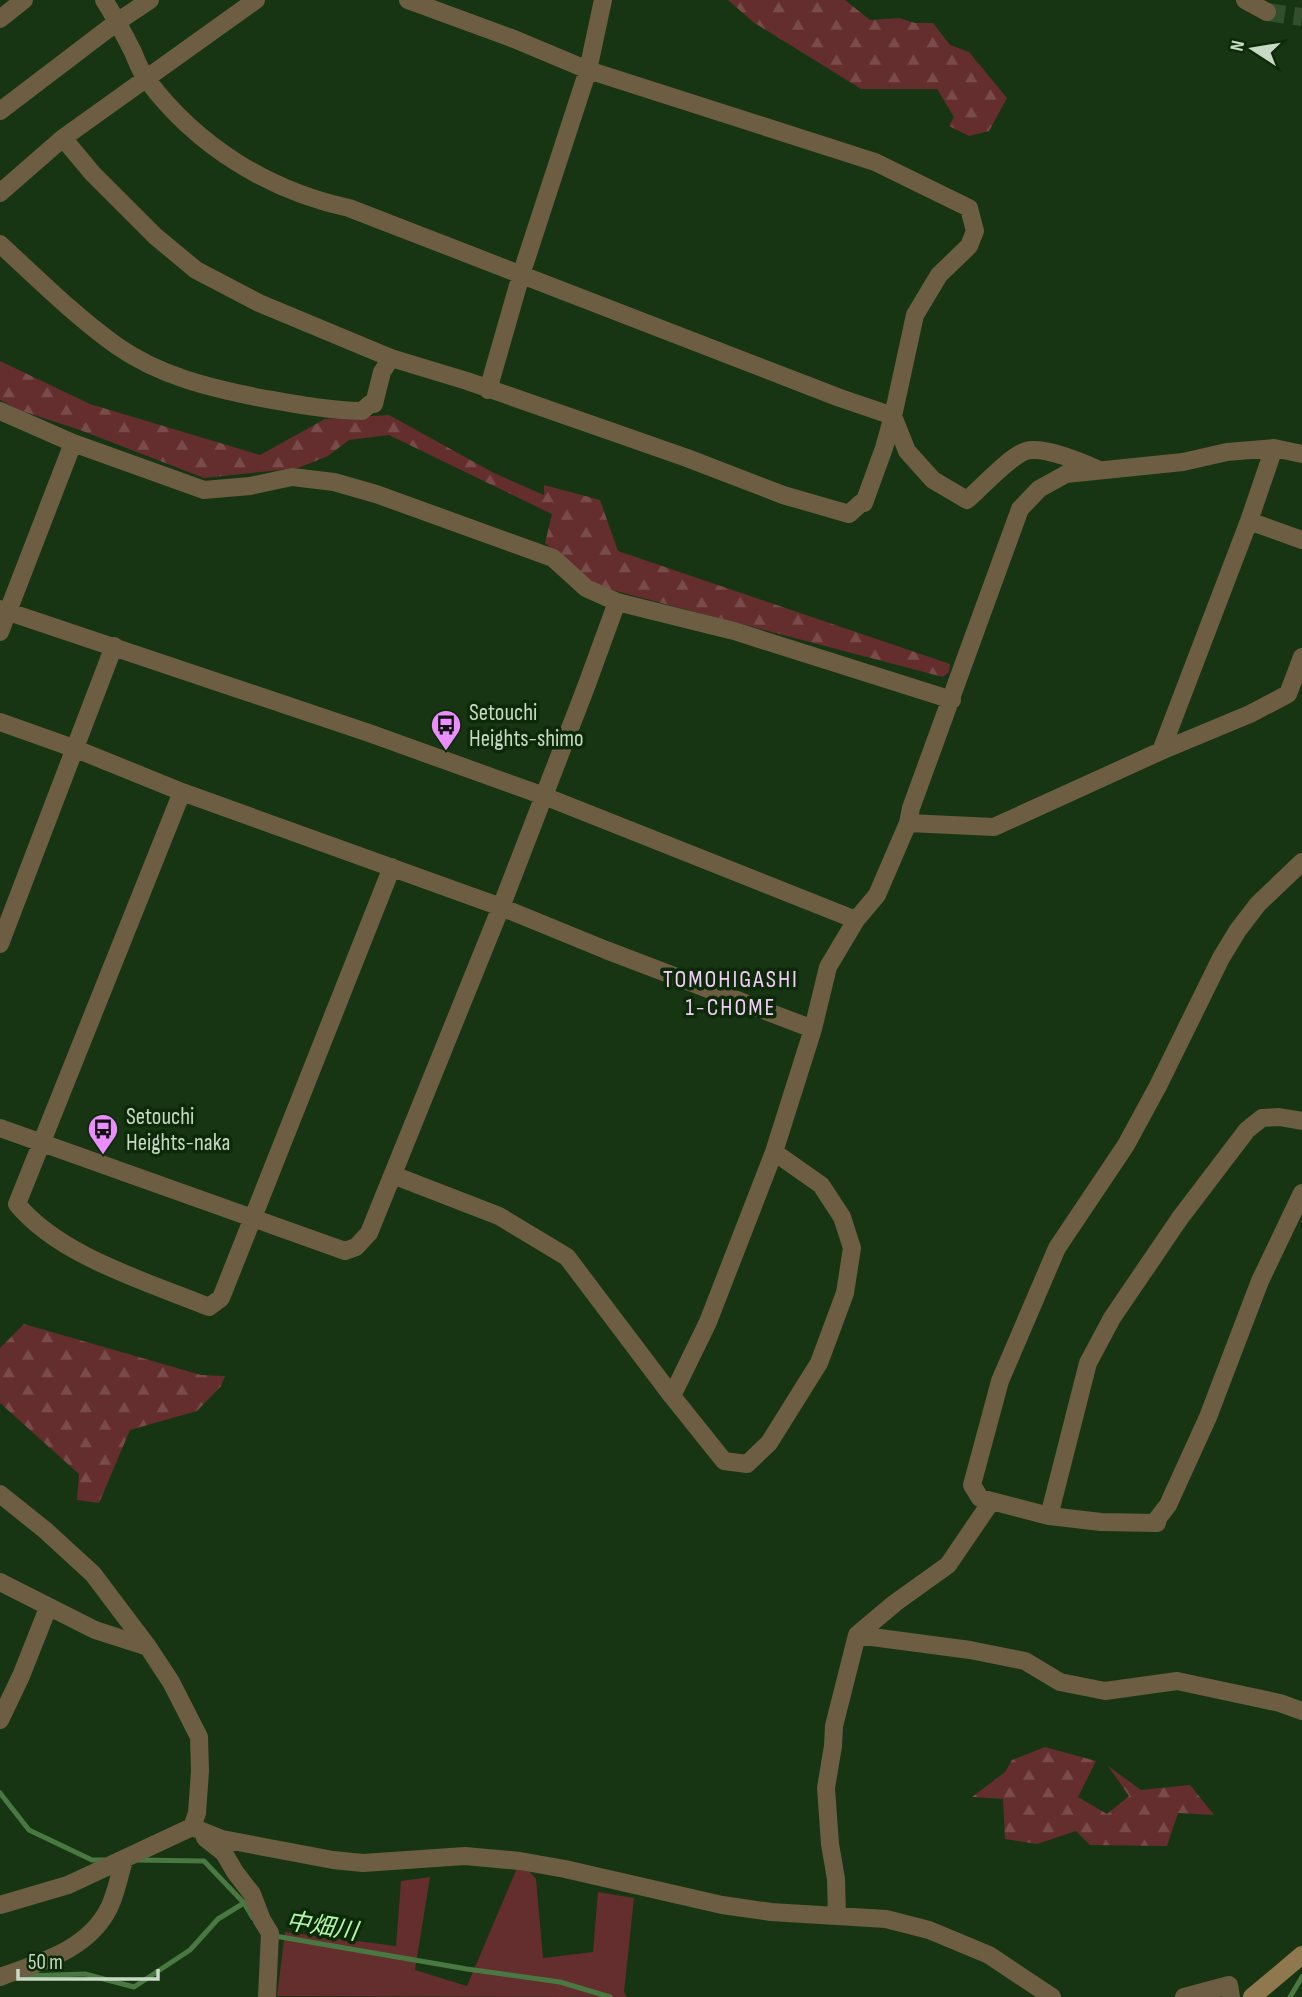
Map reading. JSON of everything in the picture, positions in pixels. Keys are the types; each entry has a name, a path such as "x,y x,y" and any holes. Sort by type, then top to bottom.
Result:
{"street":[{"path":"0,19 24,0"},
{"path":"104,0 146,80 216,150 250,172 893,416 907,451 933,480 967,500 1013,458 1028,450 1071,457 1102,471"},
{"path":"0,111 150,0"},
{"path":"0,193 63,138 256,0"},
{"path":"63,138 93,174 146,227 196,270 259,303 391,358 687,458 783,495 849,514 860,503 864,503 893,416 915,315 939,275 969,246 975,231 969,208 875,162 588,70 408,0"},
{"path":"488,390 521,275 588,70 603,0"},
{"path":"1245,0 1267,12"},
{"path":"0,244 70,308 117,346 162,372 207,387 322,410 362,411 374,404 382,372 391,358"},
{"path":"0,411 73,443 204,490 250,486 292,477 334,482 376,494 553,558 586,588 617,602 734,631 952,700"},
{"path":"0,632 4,610 73,443"},
{"path":"1161,751 1274,449"},
{"path":"671,1396 708,1322 774,1152 813,1029 828,967 856,920 877,895 908,823 911,808 1020,509 1039,489 1066,474 1183,462 1227,452 1274,449 1302,454"},
{"path":"1249,521 1302,540"},
{"path":"0,1128 345,1251 356,1247 369,1233 393,1175 501,907 617,602"},
{"path":"4,610 544,796 856,920"},
{"path":"0,944 114,646"},
{"path":"908,823 994,827 1250,714 1288,694 1302,657"},
{"path":"0,722 182,792 501,907 813,1029"},
{"path":"182,792 17,1204 28,1217 85,1256 209,1307 221,1298 393,867"},
{"path":"1302,862 1258,904 1238,930 1221,958 1126,1145 1057,1248 1000,1381 972,1485 980,1498 1049,1516 1101,1522 1157,1523 1168,1505 1208,1417 1260,1281 1302,1193"},
{"path":"1049,1516 1088,1363 1112,1318 1180,1218 1247,1130 1262,1118 1279,1117 1302,1121"},
{"path":"393,1175 499,1216 567,1256 671,1396 724,1461 747,1464 769,1443 819,1363 845,1293 852,1248 842,1217 821,1185 774,1152"},
{"path":"0,1494 93,1574 171,1682 199,1737 197,1813 192,1827"},
{"path":"836,1916 836,1879 830,1844 826,1788 834,1726 857,1635 895,1603 948,1565 991,1502"},
{"path":"0,1582 95,1630 148,1647"},
{"path":"0,1720 48,1608"},
{"path":"857,1635 970,1650 1025,1661 1060,1682 1105,1691 1177,1681 1302,1710"},
{"path":"192,1827 225,1853 252,1894 262,1920 271,1933 267,1997"},
{"path":"0,1905 68,1885 192,1827 222,1839 333,1860 363,1863 465,1856 520,1861 722,1905 771,1912 886,1919 929,1930 989,1955 1052,1997"},
{"path":"0,1977 55,1957 97,1929 110,1906 124,1861"},
{"path":"1252,1997 1302,1955"},
{"path":"1184,1997 1229,1985 1231,1997"}],"green space":[{"path":"728,0 845,0 870,20 899,18 915,23 933,23 950,45 969,52 1007,98 989,131 969,136 949,126 954,117 937,89 861,89 753,22"},
{"path":"0,361 90,404 260,455 325,419 389,415 494,473 544,495 544,485 600,500 618,551 950,664 949,672 943,677 597,586 545,543 552,514 389,435 349,440 328,456 298,468 204,478 80,430 19,410 0,400"},
{"path":"24,1324 201,1375 225,1376 221,1386 197,1411 130,1430 99,1503 77,1500 79,1474 0,1403 0,1348"},
{"path":"1045,1747 1096,1761 1078,1797 1107,1814 1129,1796 1108,1766 1141,1790 1190,1785 1214,1815 1178,1813 1167,1846 1090,1845 1076,1831 1037,1844 1005,1839 1003,1799 972,1797 1005,1772 1012,1760"},
{"path":"520,1861 536,1879 543,1958 593,1952 598,1892 634,1898 624,1992 627,1997 277,1996 285,1932 396,1946 401,1881 430,1877 415,1970 467,1986"}],"waterway":[{"name":"中畑川","path":"0,1793 29,1830 92,1860 105,1860"},
{"name":"中畑川","path":"136,1860 204,1861 244,1903 253,1918"},
{"path":"24,1976 85,1974 134,1987 190,1950 218,1919 244,1903"},
{"name":"中畑川","path":"275,1936 560,1982 610,1997"},
{"name":"中畑川","path":"1290,1997 1302,1977"}],"tunnel":[{"path":"1267,12 1302,17"}],"place":[{"name":"Setouchi Heights-shimo","path":"446,752"},
{"name":"Setouchi Heights-naka","path":"103,1156"}],"district":[{"name":"TOMOHIGASHI 1-CHOME","path":"731,993"}]}
